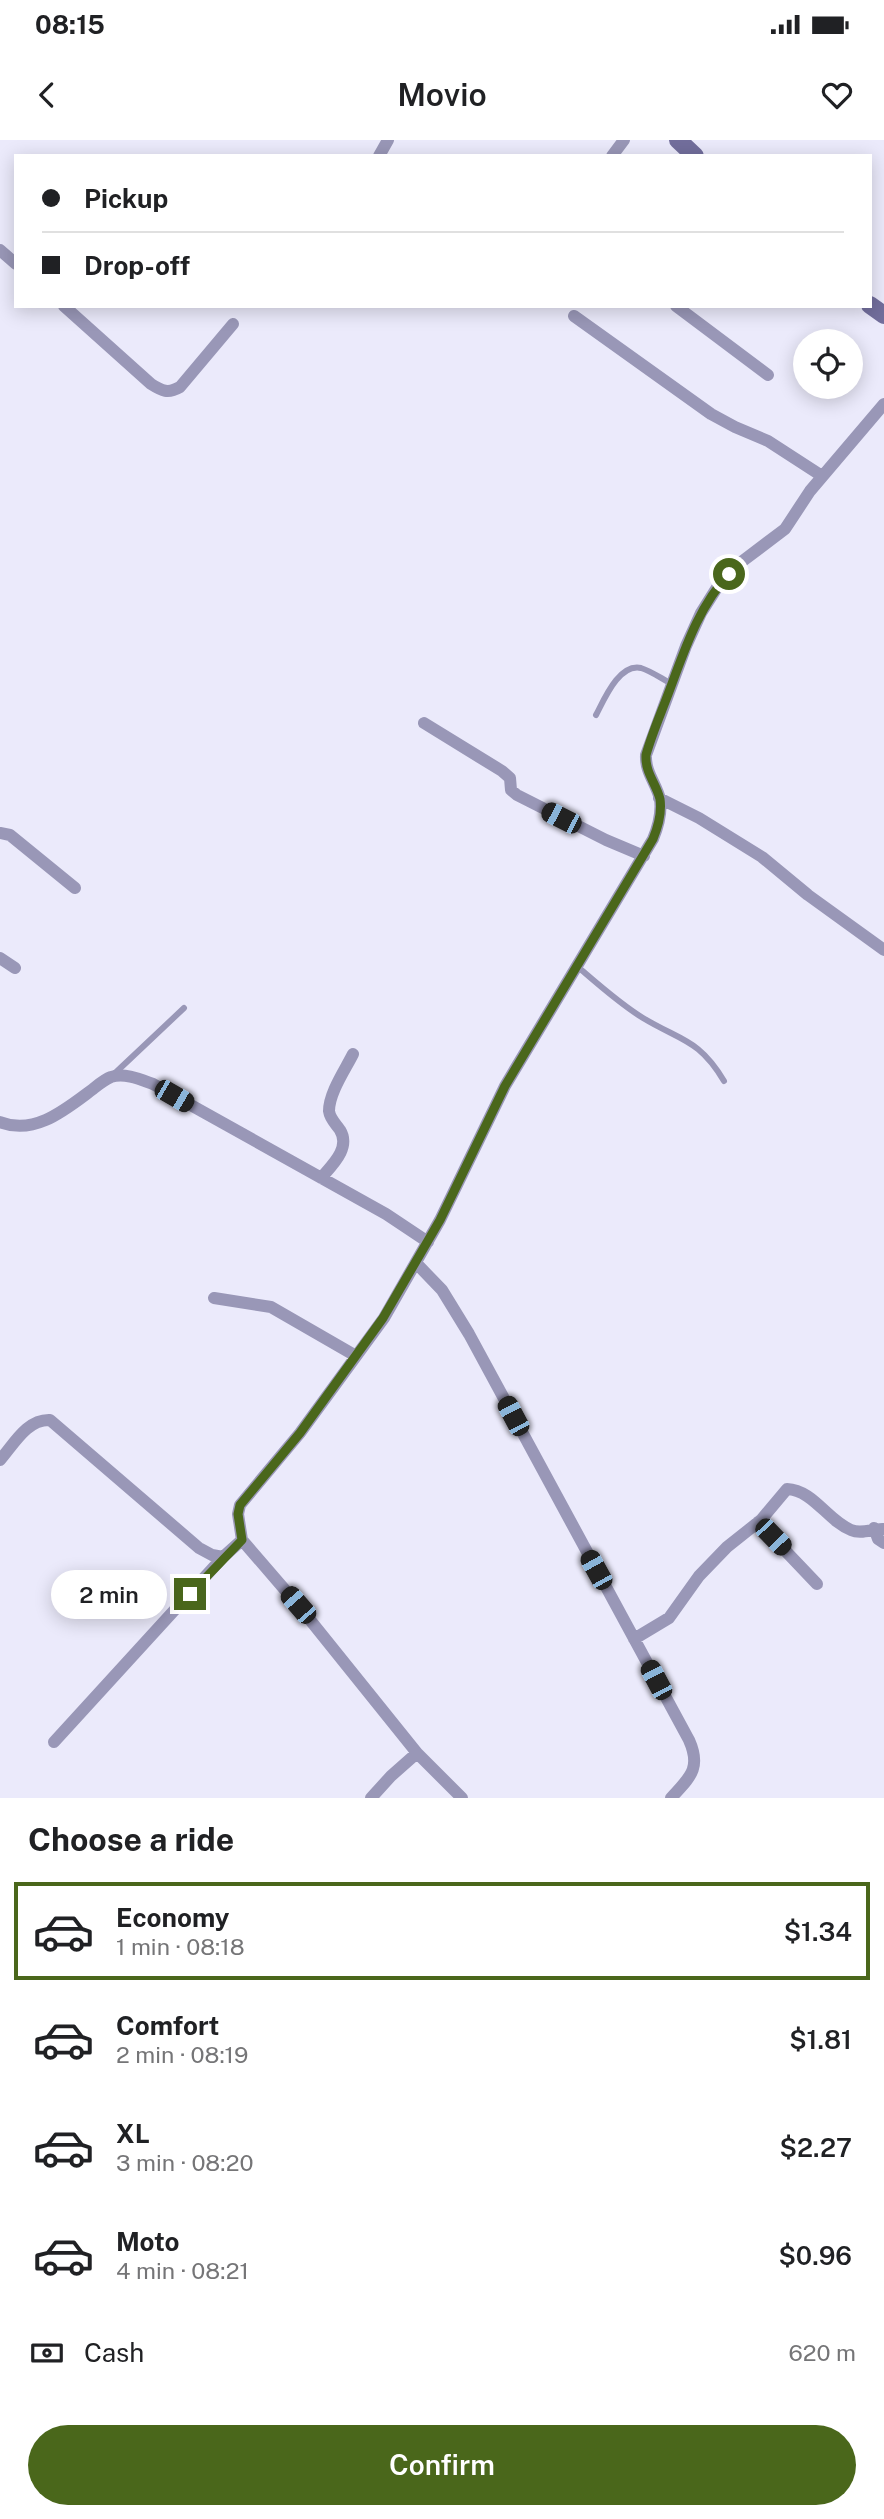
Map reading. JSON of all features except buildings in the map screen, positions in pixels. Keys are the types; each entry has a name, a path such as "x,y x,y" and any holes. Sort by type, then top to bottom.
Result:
{"main road":[{"path":"678,140 693,154"}],"street":[{"path":"0,250 14,262"},
{"path":"66,308 163,392 180,387 233,324"},
{"path":"679,308 768,375"},
{"path":"574,316 711,414 768,441 822,476"},
{"path":"462,1798 417,1753 242,1540 238,1514 240,1505 300,1433 383,1318 428,1242 505,1086 644,856 658,824 659,797 648,774 646,755 701,613 718,586 740,563 785,529 810,491 884,404"},
{"path":"424,723 502,771 510,778 511,790 517,795 644,856"},
{"path":"659,797 762,857 808,895 884,950"},
{"path":"0,833 10,835 75,888"},
{"path":"0,958 15,968"},
{"path":"321,1178 344,1145 342,1133 330,1116 329,1109 353,1054"},
{"path":"0,1122 10,1126 29,1126 45,1121 112,1076 137,1078 153,1084 386,1214 428,1242"},
{"path":"416,1263 442,1290 470,1334 693,1751 695,1760 690,1776 670,1798"},
{"path":"214,1298 271,1307 356,1356"},
{"path":"0,1460 31,1424 40,1419 50,1420 199,1548 223,1557"},
{"path":"634,1639 669,1618 699,1576 727,1547 758,1522 782,1492 792,1489 815,1502 851,1530 862,1532 879,1529 878,1539 884,1543"},
{"path":"758,1522 817,1584"},
{"path":"54,1742 223,1557 242,1540"},
{"path":"371,1798 417,1753"}],"lane":[{"path":"596,715 620,676 629,669 640,668 672,684"},
{"path":"578,967 644,1018 689,1040 715,1066 724,1081"},
{"path":"112,1076 184,1008"}],"route":[{"path":"190,1594 242,1540 238,1514 240,1505 300,1433 383,1318 440,1220 505,1086 653,839 660,811 659,797 648,774 646,755 701,613 729,574"}]}
